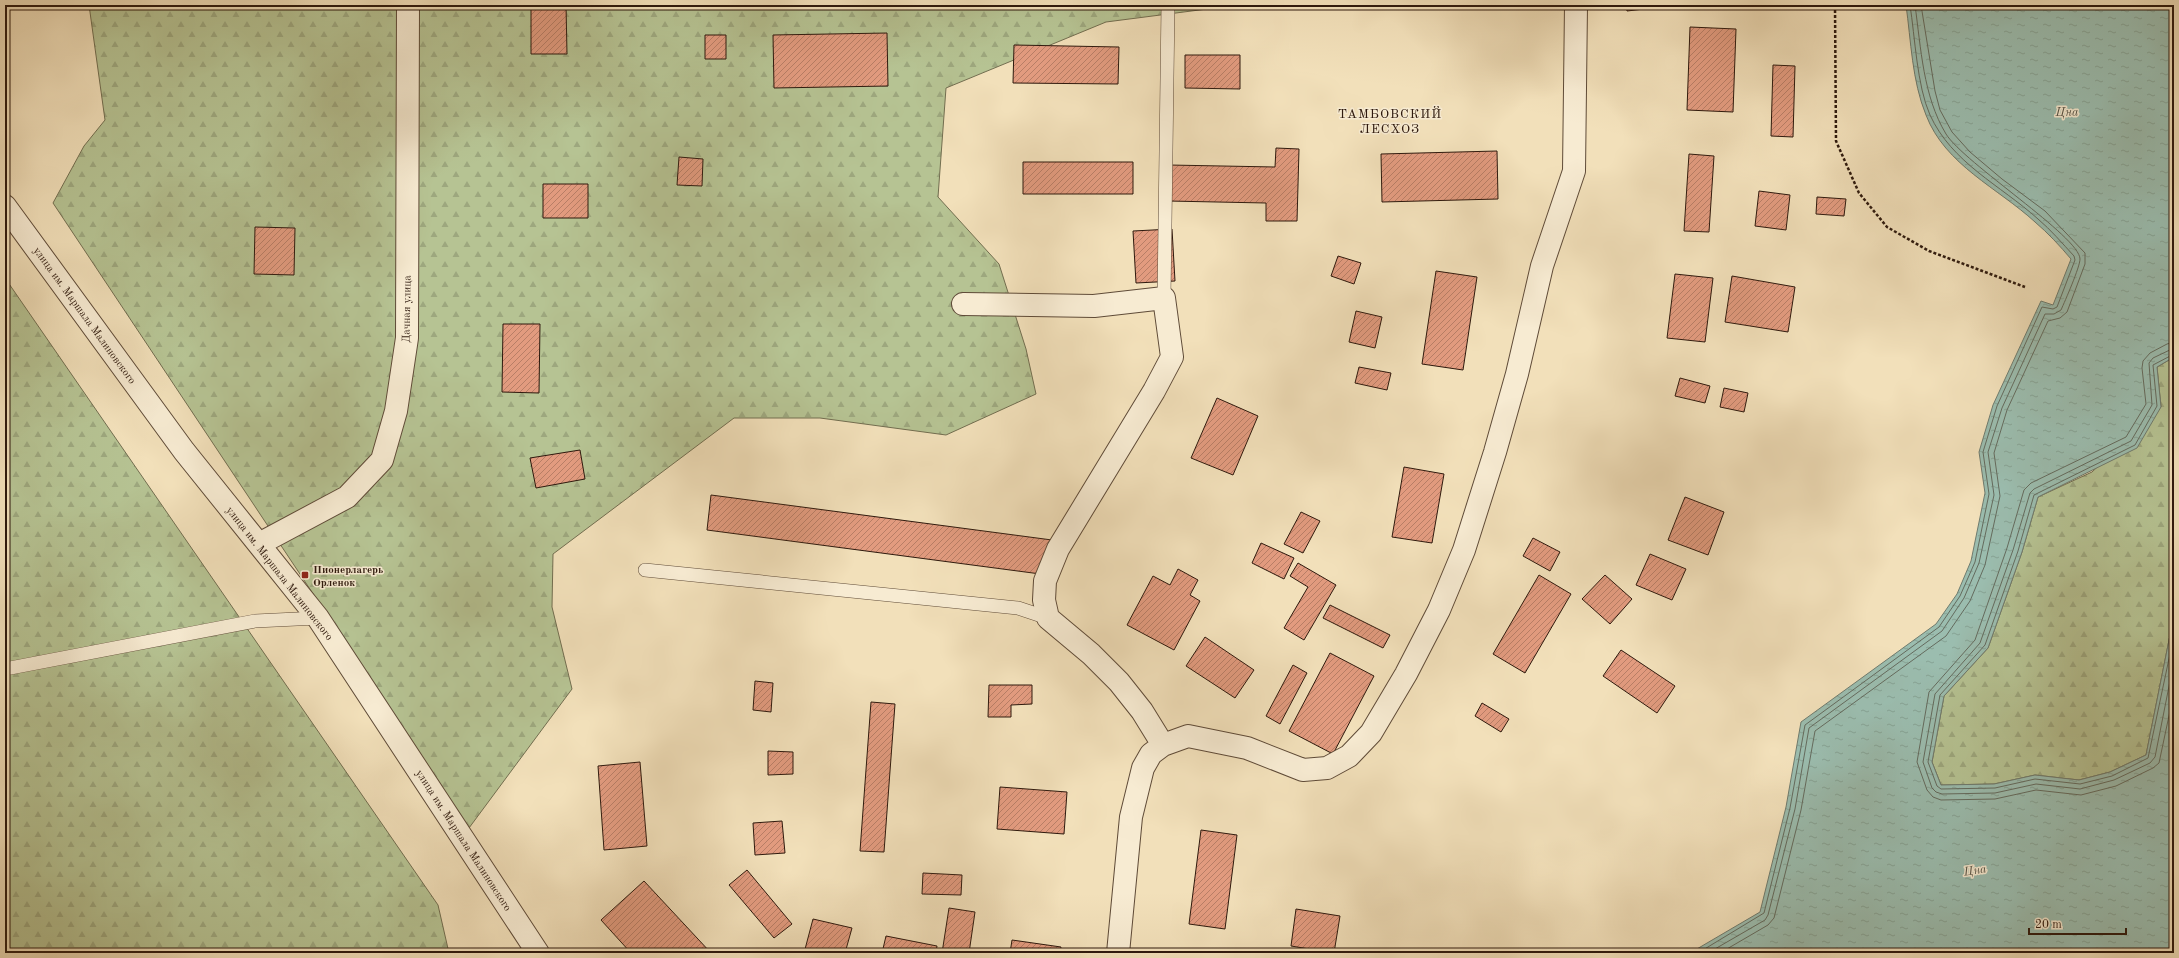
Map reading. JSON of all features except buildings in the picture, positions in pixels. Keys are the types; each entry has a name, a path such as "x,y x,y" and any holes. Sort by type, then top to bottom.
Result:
{"street":[{"name":"Дачная улица","path":"259,544 347,497 382,460 396,411 406,338 408,5"},
{"path":"1118,953 1132,817 1137,788 1143,768 1151,754 1162,745 1188,736 1247,748 1303,770 1327,768 1349,756 1371,733 1406,674 1439,610 1464,550 1517,374 1542,266 1574,171 1576,5"},
{"name":"улица им. Маршала Малиновского","path":"5,206 184,451 318,618 538,953"},
{"path":"963,304 1094,306 1164,298 1172,357 1154,391 1058,549 1045,581 1044,600 1048,618 1091,654 1119,682 1142,711 1162,745"}],"lane":[{"path":"1164,298 1168,5"},
{"path":"645,570 1018,608 1048,618"},
{"path":"5,669 255,621 318,618"}],"path":[{"path":"1835,5 1836,141 1859,192 1887,227 1929,251 2025,287"}],"green space":[{"path":"89,5 1238,5 1106,22 946,88 938,197 999,264 1026,349 1036,394 946,435 820,418 734,418 553,554 552,607 572,689 469,828 53,203 84,146 105,120"},
{"path":"5,278 438,905 449,953 5,953"},
{"path":"2174,357 2174,624 2172,625 2146,755 2110,772 2079,780 2035,775 1994,784 1941,785 1932,762 1944,696 1988,648 2022,552 2038,497 2092,472 2161,407 2157,367"}],"water":[{"name":"Цна","path":"1906,5 2174,5 2174,357 2157,367 2161,407 2137,448 2038,497 2022,552 1988,648 1944,696 1932,762 1941,785 1994,784 2035,775 2079,780 2110,772 2146,755 2172,625 2174,624 2174,953 1690,953 1760,912 1786,807 1801,722 1936,624 1957,594 1971,561 1985,493 1979,452 1993,405 2041,301 2053,305 2071,259 2035,222 1959,162 1935,133 1926,115 1918,89"}],"place":[{"name":"Пионерлагерь Орленок","path":"305,575"}],"district":[{"name":"ТАМБОВСКИЙ ЛЕСХОЗ","path":"1390,120"}]}
